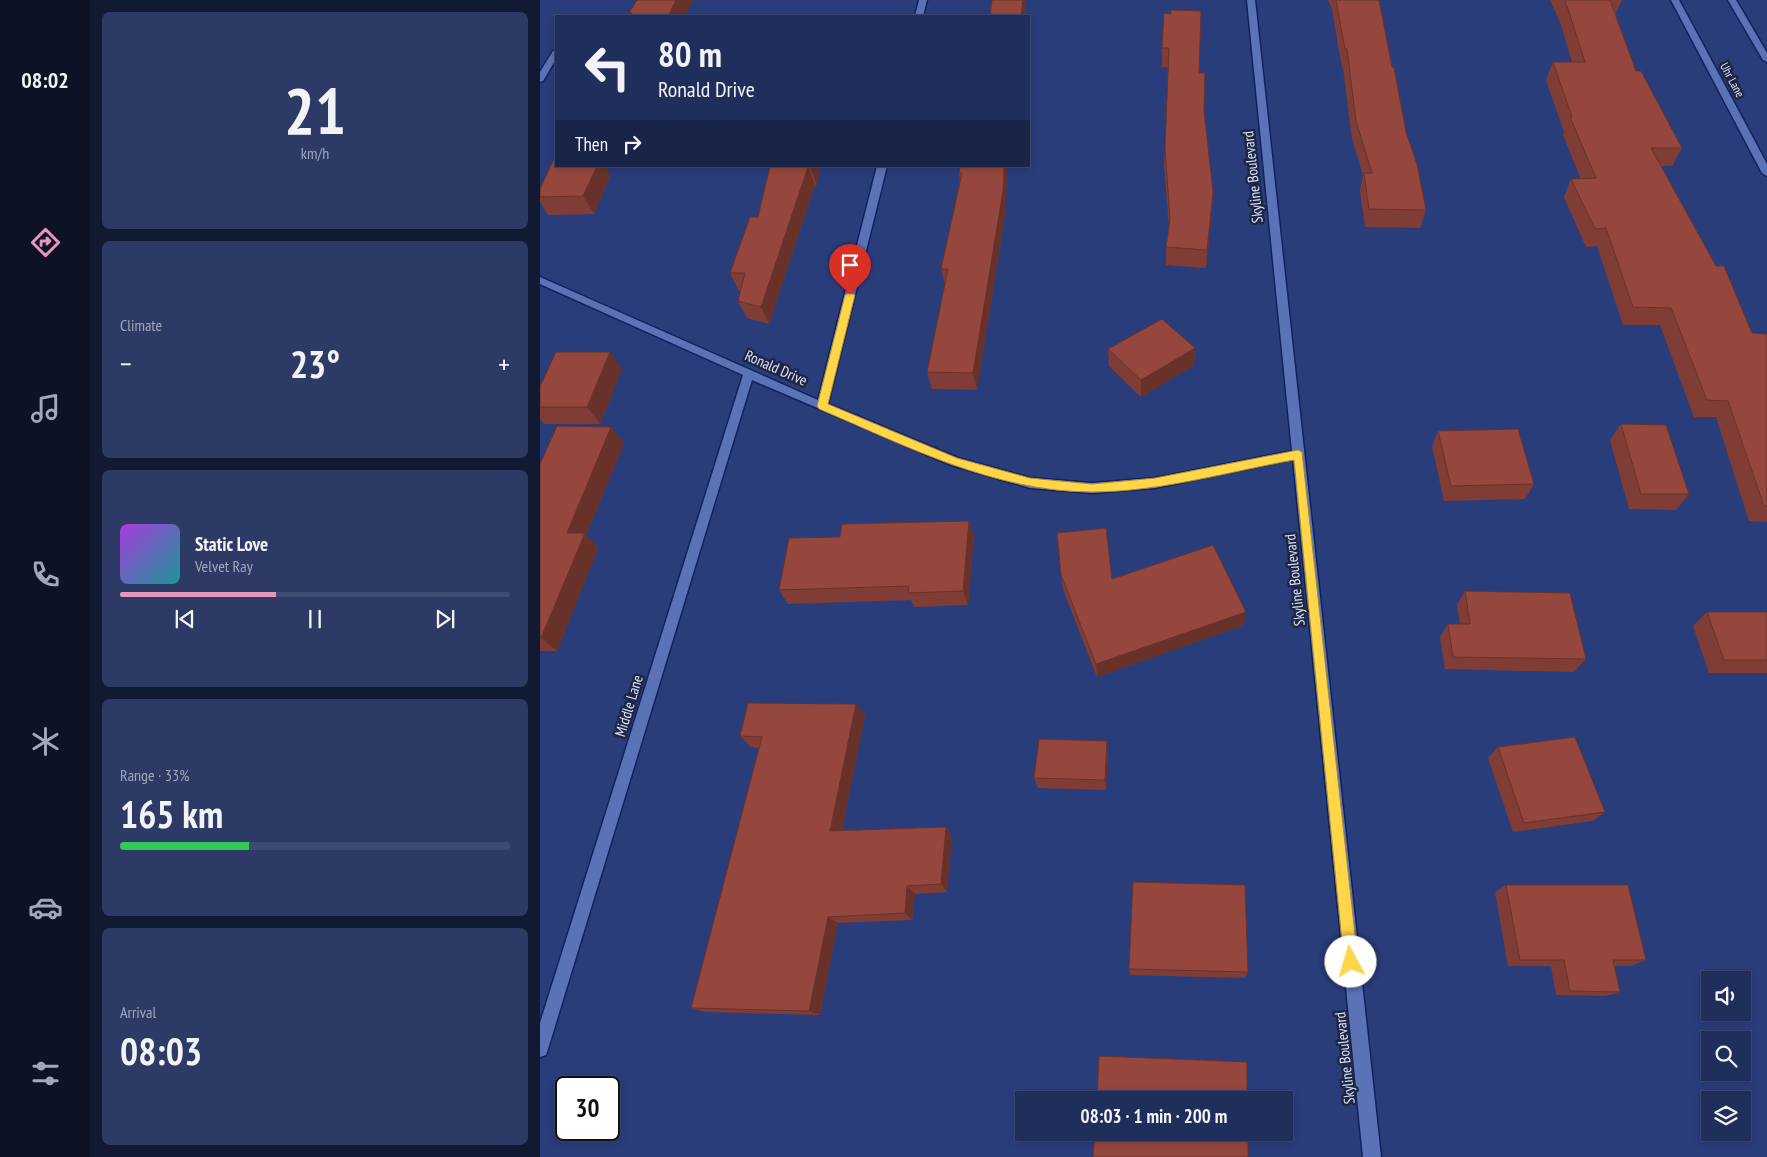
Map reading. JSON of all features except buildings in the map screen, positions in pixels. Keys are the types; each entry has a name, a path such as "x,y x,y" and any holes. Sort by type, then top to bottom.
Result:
{"street":[{"path":"919,15 923,0"},
{"name":"Skyline Boulevard","path":"1251,0 1372,1157"},
{"name":"Uhr Lane","path":"1675,0 1767,173"},
{"path":"1732,0 1767,60"},
{"path":"540,79 555,55"},
{"path":"822,406 882,167"},
{"name":"Ronald Drive","path":"540,280 822,406 955,462 1030,483 1092,488 1155,482 1298,454"},
{"name":"Middle Lane","path":"540,1049 749,373"}],"route":[{"path":"850,295 822,406 955,462 1030,483 1092,488 1155,482 1298,454 1351,962"}]}
